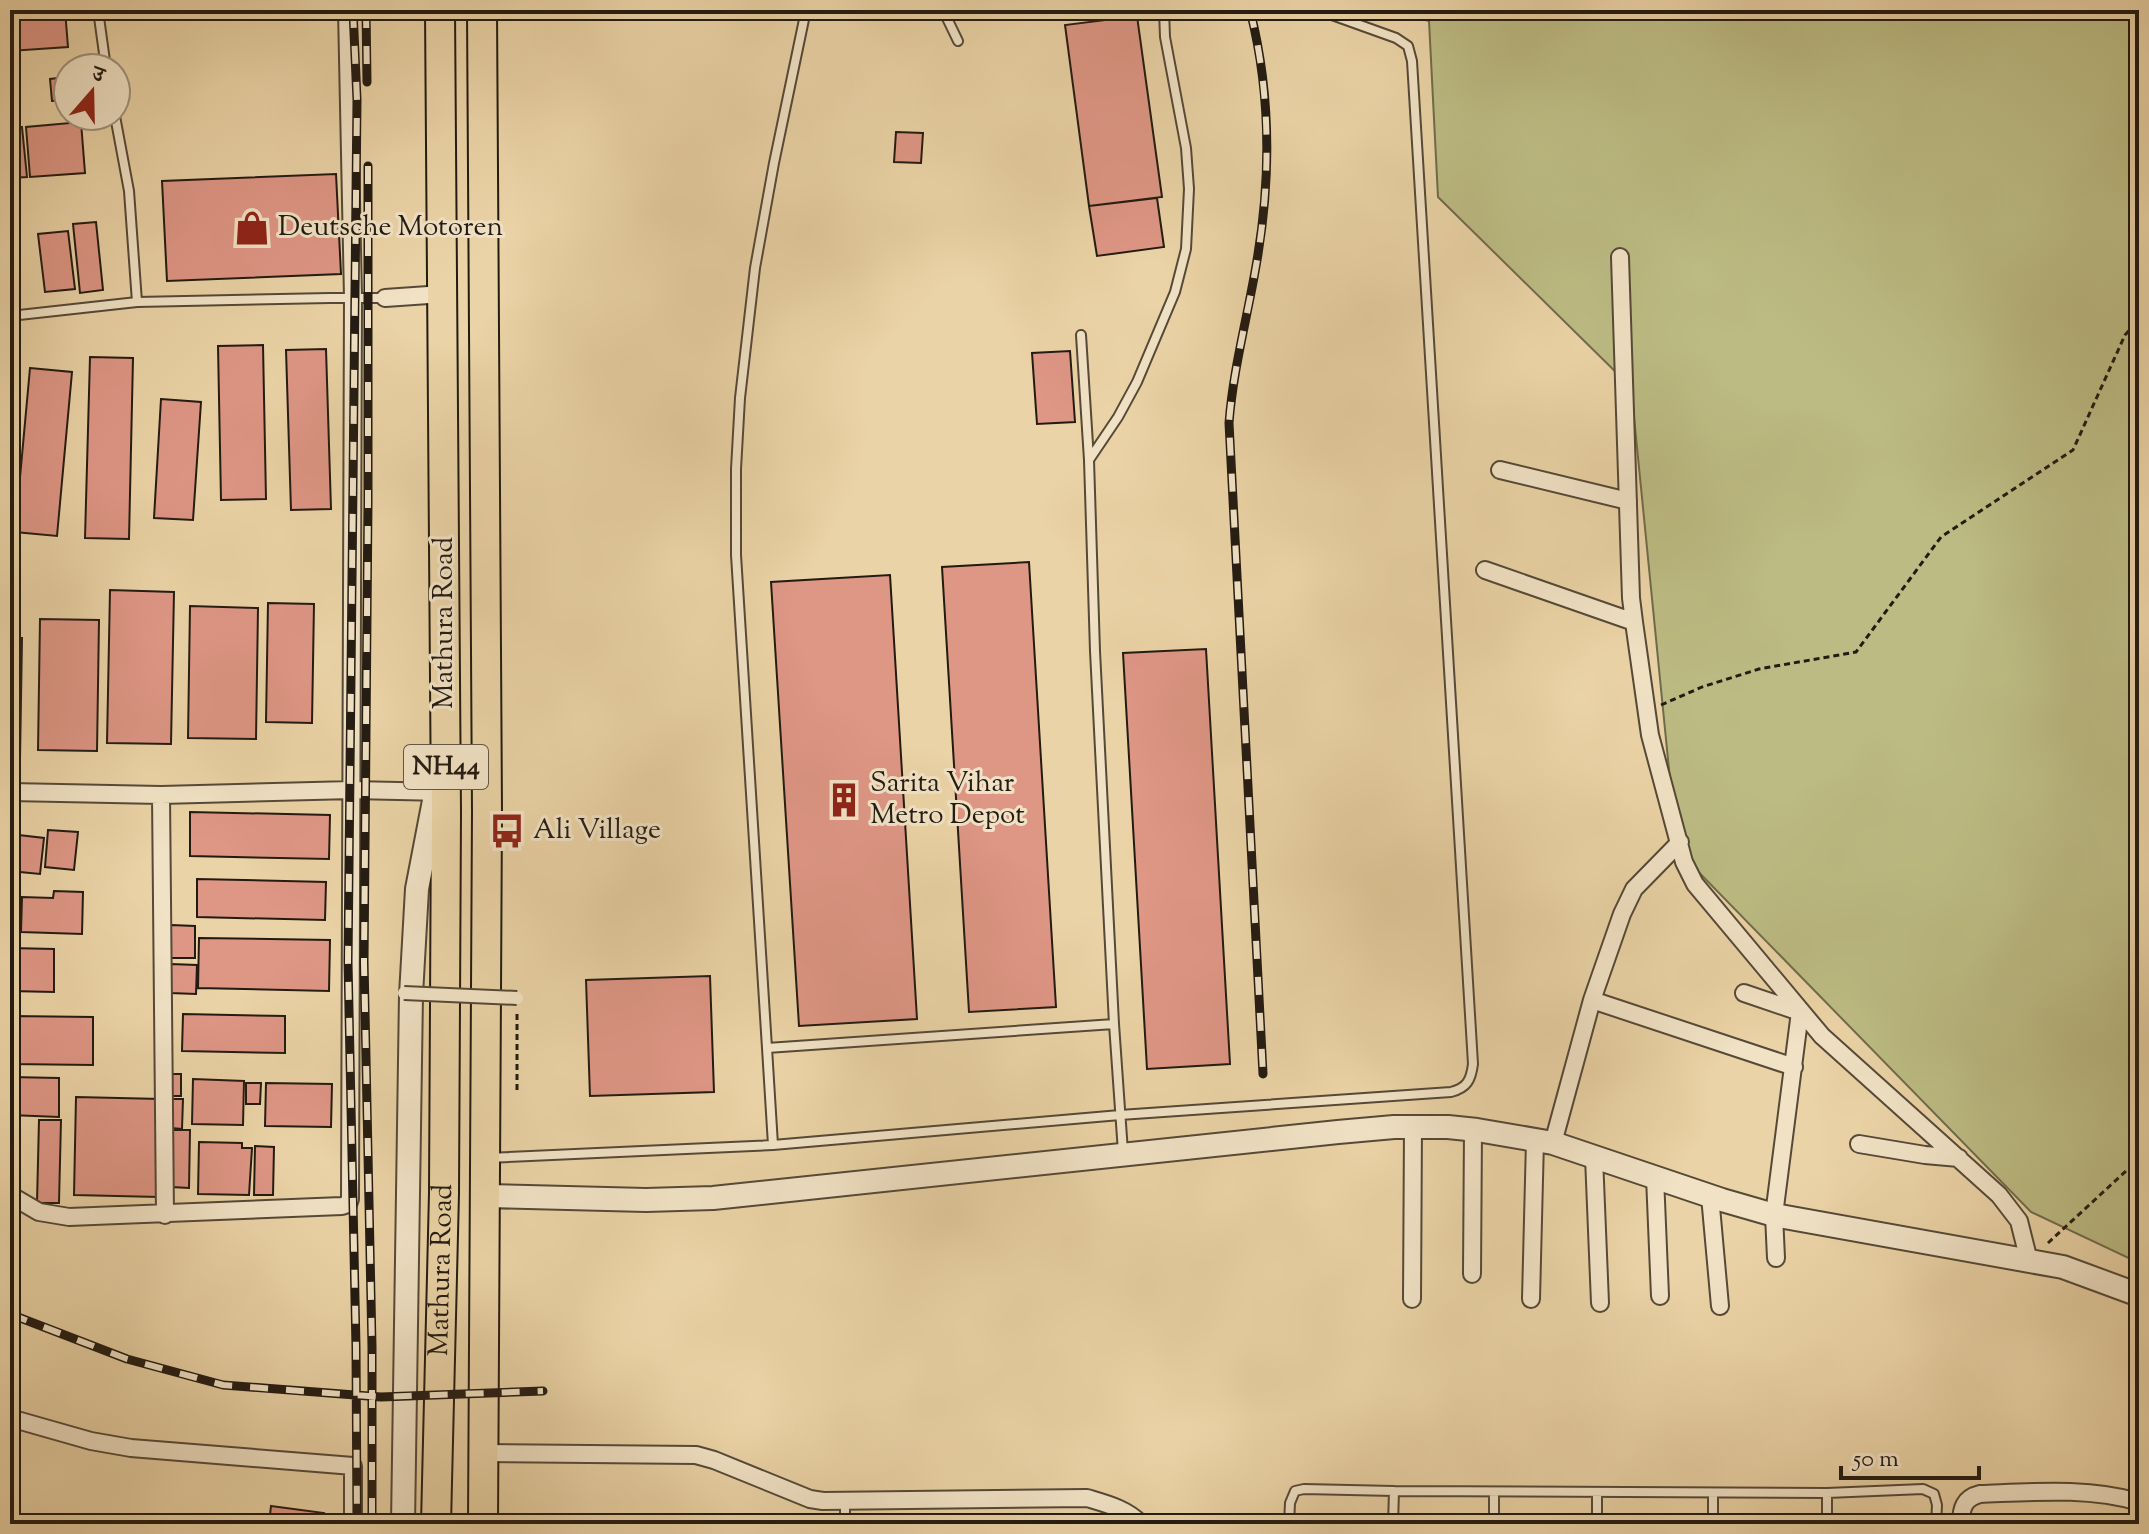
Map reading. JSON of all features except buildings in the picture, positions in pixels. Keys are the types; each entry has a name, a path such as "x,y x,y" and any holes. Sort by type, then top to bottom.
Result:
{"highway":[{"name":"Mathura Road","path":"436,1524 444,1194 441,792 446,741 440,10"},
{"name":"Mathura Road","path":"482,10 487,780 483,1524"}],"street":[{"path":"10,1195 39,1212 69,1217 342,1206 348,1204 350,1199 353,297 347,10"},
{"path":"1620,257 1634,622 1650,735 1684,862 1695,884 1822,1036 1999,1195 2019,1221 2029,1261"},
{"path":"385,298 443,294"},
{"path":"1500,470 1628,501"},
{"path":"1485,570 1634,622"},
{"path":"10,792 161,795 352,790 441,792 417,889 411,995 403,1524"},
{"path":"161,795 165,1215"},
{"path":"1531,1299 1544,1141 1622,914 1634,889 1680,842"},
{"path":"404,993 517,998"},
{"path":"1744,993 1800,1012"},
{"path":"1592,1000 1794,1067"},
{"path":"1776,1258 1774,1215 1800,1012"},
{"path":"1412,1299 1413,1127"},
{"path":"485,1196 646,1200 713,1198 1338,1132 1413,1127 1473,1130 1544,1141 1774,1215 2063,1267 2139,1295"},
{"path":"1472,1274 1473,1130"},
{"path":"1859,1144 1959,1158"},
{"path":"1594,1157 1600,1303"},
{"path":"1655,1177 1660,1296"},
{"path":"1710,1196 1720,1306"},
{"path":"10,1418 91,1441 131,1448 353,1466 353,1524"},
{"path":"483,1453 696,1455 799,1496 823,1501 1087,1498 1114,1506 1134,1516 1141,1524"},
{"path":"1961,1524 1964,1503 1980,1494 2062,1491 2116,1496 2139,1502"}],"lane":[{"path":"98,10 104,52"},
{"path":"773,1145 736,555 736,469 740,398 755,268 806,10"},
{"path":"943,10 958,41"},
{"path":"1089,460 1137,382 1175,292 1186,249 1189,189 1186,148 1165,37 1164,10"},
{"path":"484,1158 773,1145 1120,1115 1451,1092 1468,1083 1473,1064 1412,61 1408,46 1396,38 1318,10"},
{"path":"118,132 129,191 137,302"},
{"path":"10,316 137,302 385,298"},
{"path":"1081,335 1123,1153"},
{"path":"767,1048 1114,1024"},
{"path":"1289,1524 1290,1503 1295,1491 1304,1489 1713,1493 1923,1489 1934,1494 1936,1524"},
{"path":"1393,1524 1394,1491"},
{"path":"1494,1492 1494,1524"},
{"path":"1597,1492 1597,1524"},
{"path":"1713,1493 1713,1524"},
{"path":"1827,1493 1827,1524"},
{"path":"845,1500 845,1524"}],"path":[{"path":"1647,712 1702,687 1759,669 1856,652 1941,537 2073,450 2125,335 2139,320"},
{"path":"517,998 517,1094"},
{"path":"2029,1261 2139,1159"}],"shaded area":[{"path":"1390,10 2139,10 2139,1263 2031,1212 1677,850 1631,387 1438,197 1429,21"}],"railway":[{"path":"353,10 357,100 348,962 357,1524"},
{"path":"366,10 367,82"},
{"path":"1250,10 1262,73 1266,170 1261,234 1229,423 1263,1074"},
{"path":"368,166 364,962 372,1347 372,1524"},
{"path":"10,1314 127,1359 223,1385 381,1397 543,1391"}],"place":[{"name":"Deutsche Motoren","path":"252,228"},
{"name":"Sarita Vihar Metro Depot","path":"844,800"},
{"name":"Ali Village","path":"507,831"}]}
